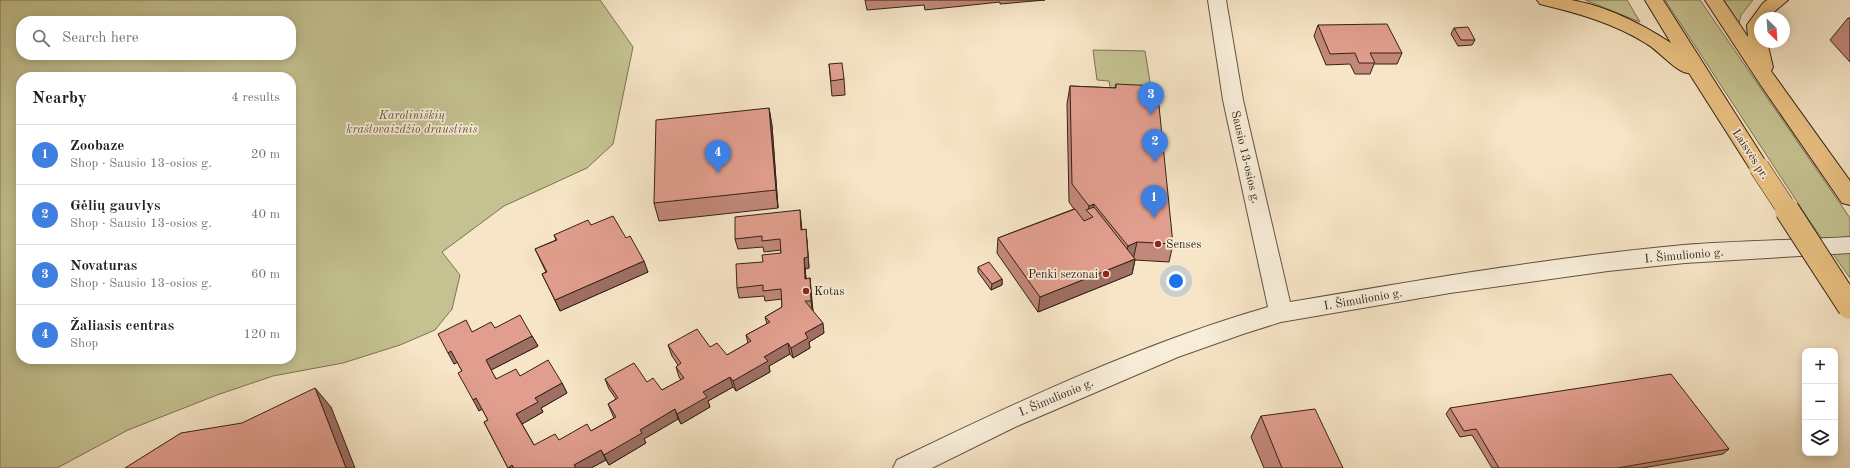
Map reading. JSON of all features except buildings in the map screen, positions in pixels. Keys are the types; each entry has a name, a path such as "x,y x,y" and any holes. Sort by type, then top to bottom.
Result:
{"main road":[{"path":"1546,0 1581,8 1616,20 1666,48 1705,83"},
{"name":"Laisvės pr.","path":"1654,0 1705,83 1850,307"},
{"path":"1714,0 1767,80 1850,197"},
{"path":"1765,12 1769,7 1779,0"},
{"path":"1759,48 1767,80"}],"street":[{"name":"Sausio 13-osios g.","path":"1217,0 1233,100 1281,313"},
{"name":"I. Šimulionio g.","path":"906,468 1006,419 1169,350 1240,325 1281,313 1450,284 1608,262 1685,254 1850,245"}],"green space":[{"name":"Karoliniškių kraštovaizdžio draustinis","path":"0,0 600,0 633,47 613,144 587,168 504,206 442,252 460,275 452,309 435,330 400,345 343,363 273,376 217,395 128,430 57,468 0,468"},
{"path":"1585,0 1627,0 1640,22"},
{"path":"1665,0 1700,0 1850,218 1850,278 1811,223"},
{"path":"1723,0 1753,0 1741,15 1739,23"},
{"path":"1093,50 1145,51 1153,100 1112,99 1109,81 1097,80"}],"place":[{"name":"Novaturas","path":"1151,115"},
{"name":"Gėlių gauvlys","path":"1155,162"},
{"name":"Žaliasis centras","path":"718,173"},
{"name":"Zoobaze","path":"1154,218"},
{"name":"Senses","path":"1158,244"},
{"name":"Penki sezonai","path":"1106,274"},
{"name":"Kotas","path":"806,291"}]}
